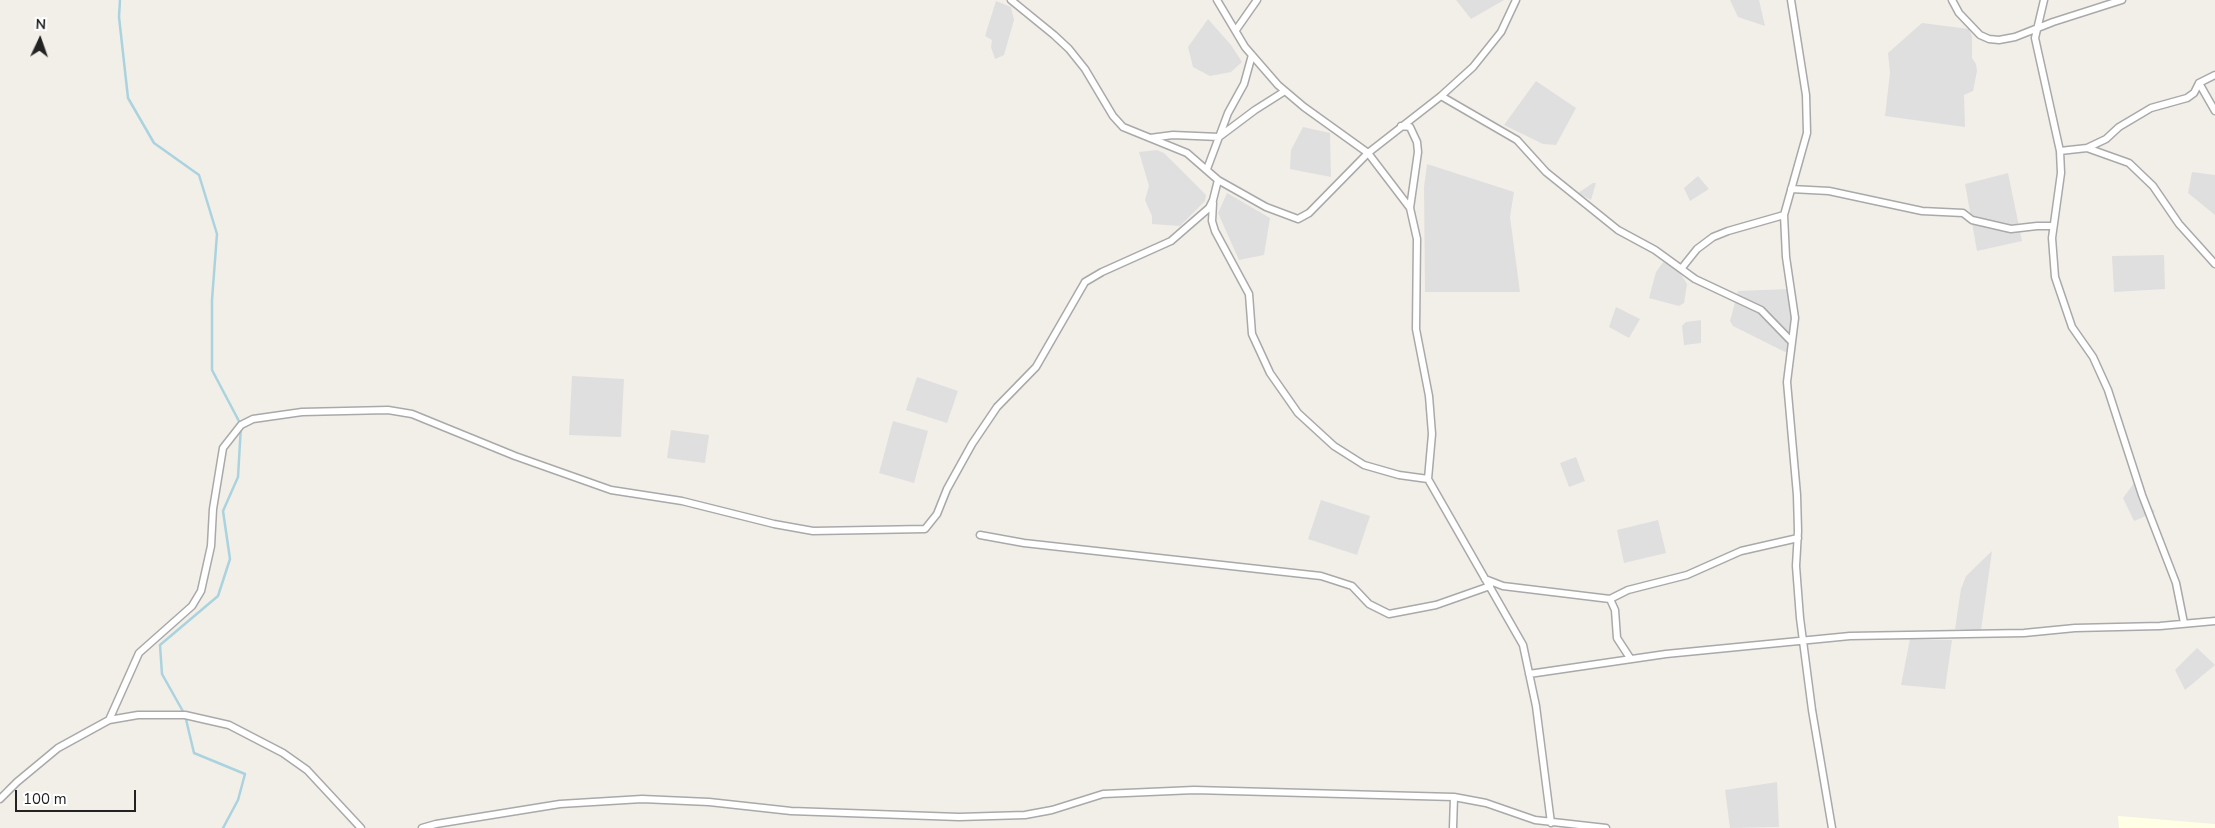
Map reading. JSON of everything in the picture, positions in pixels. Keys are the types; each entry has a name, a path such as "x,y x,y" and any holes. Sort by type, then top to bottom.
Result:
{"street":[{"path":"1011,0 1069,49 1085,69 1120,125 1146,138 1187,153 1218,180 1266,207 1298,219 1309,213 1368,153 1441,96 1473,66 1501,32 1516,0"},
{"path":"1217,0 1252,55 1285,91 1368,153 1410,208"},
{"path":"1236,30 1257,0"},
{"path":"1791,0 1806,95 1808,133 1784,215 1786,257 1795,307 1787,382 1798,538 1796,566 1813,718 1832,828"},
{"path":"1952,0 1972,29 1989,40 2007,39 2122,0"},
{"path":"2044,0 2034,38 2060,151 2061,173 2052,245 2058,286 2072,327 2093,357 2108,390 2142,495 2176,583 2184,623"},
{"path":"1207,169 1228,113 1244,84 1252,55"},
{"path":"2060,151 2087,148 2106,139 2119,127 2151,108 2187,98 2194,93 2199,83 2215,75"},
{"path":"2199,83 2215,111"},
{"path":"1146,138 1173,135 1219,137 1255,110 1285,91"},
{"path":"1441,96 1517,140 1546,172 1583,204 1618,230 1654,250 1680,269 1722,293 1753,304 1767,315 1792,342"},
{"path":"1401,126 1410,127 1418,142 1410,208 1417,239 1416,329 1429,396 1432,434 1428,479 1521,639 1539,729 1551,823"},
{"path":"2087,148 2129,163 2140,172 2153,186 2179,224 2215,264"},
{"path":"1218,180 1212,220 1215,231 1249,294 1252,334 1270,373 1298,413 1334,446 1364,465 1398,475 1428,479"},
{"path":"1791,189 1829,191 1922,211 1963,213 1972,220 2011,229 2053,226"},
{"path":"109,720 139,653 192,606 200,591 211,546 213,509 223,448 241,425 253,419 302,412 388,410 412,414 515,456 611,490 682,501 774,524 813,531 925,529 937,514 947,489 972,444 998,407 1036,368 1085,282 1102,272 1171,241 1200,218 1214,200"},
{"path":"1680,269 1697,249 1713,237 1784,215"},
{"path":"980,535 1024,542 1321,576 1352,586 1369,604 1389,614 1436,605 1490,586"},
{"path":"1485,579 1503,586 1610,600 1633,588 1687,575 1741,551 1798,538"},
{"path":"1610,600 1615,610 1617,638 1630,658"},
{"path":"1529,674 1630,658 1850,636 2024,633 2075,628 2215,621"},
{"path":"0,799 17,782 58,748 109,720 138,715 185,715 229,725 255,737 307,770 361,828"},
{"path":"422,828 436,824 560,804 642,798 709,802 791,811 959,817 1025,815 1052,810 1104,794 1194,790 1454,796 1486,803 1535,820 1606,828"},
{"path":"1453,828 1454,796"}],"shaded area":[{"path":"1456,0 1504,0 1471,19"},
{"path":"1730,0 1759,0 1765,26 1738,17"},
{"path":"996,1 1011,7 1014,20 1004,55 995,59 991,47 992,40 985,36"},
{"path":"1208,19 1231,45 1242,62 1231,72 1210,76 1193,67 1188,47"},
{"path":"1922,23 1969,29 1972,36 1972,58 1976,64 1977,71 1973,91 1964,95 1965,127 1885,116 1890,73 1888,53"},
{"path":"1536,81 1576,108 1556,145 1543,144 1504,125"},
{"path":"1303,127 1330,133 1331,177 1290,169 1291,150"},
{"path":"1157,150 1164,153 1206,195 1205,201 1180,226 1152,224 1152,216 1145,200 1149,186 1139,152"},
{"path":"1427,164 1514,192 1510,217 1520,292 1425,292 1424,187"},
{"path":"2192,172 2215,175 2215,215 2188,193"},
{"path":"2008,173 2022,241 1977,251 1965,184"},
{"path":"1698,176 1709,189 1690,201 1684,188"},
{"path":"1596,183 1591,200 1578,193"},
{"path":"1227,193 1270,218 1264,255 1239,260 1218,213"},
{"path":"2164,255 2165,289 2114,292 2112,256"},
{"path":"1664,261 1678,270 1687,284 1684,303 1679,306 1649,298 1656,272"},
{"path":"1789,289 1795,315 1789,351 1785,352 1733,326 1730,321 1738,291"},
{"path":"1616,307 1640,319 1629,338 1609,327"},
{"path":"1701,320 1701,343 1684,345 1682,326 1686,322"},
{"path":"572,376 624,379 621,437 569,435"},
{"path":"917,377 958,391 947,423 906,410"},
{"path":"893,421 928,431 914,483 879,473"},
{"path":"671,430 709,435 705,463 667,458"},
{"path":"1576,457 1585,481 1569,487 1560,463"},
{"path":"2134,483 2155,512 2134,521 2123,498"},
{"path":"1321,500 1370,516 1357,555 1308,539"},
{"path":"1658,520 1666,553 1624,563 1617,530"},
{"path":"1992,551 1981,630 1955,629 1961,589 1966,576"},
{"path":"1910,639 1952,640 1945,689 1901,685"},
{"path":"2197,648 2215,665 2185,690 2175,670"},
{"path":"1777,782 1779,827 1730,828 1725,790"},
{"path":"2118,816 2215,824 2215,828 2119,828"}],"waterway":[{"path":"120,0 119,17 128,98 154,143 199,175 217,234 212,300 212,370 241,425 238,477 223,511 230,559 218,596 160,645 162,674 185,715 194,753 245,774 238,800 223,828"}]}
